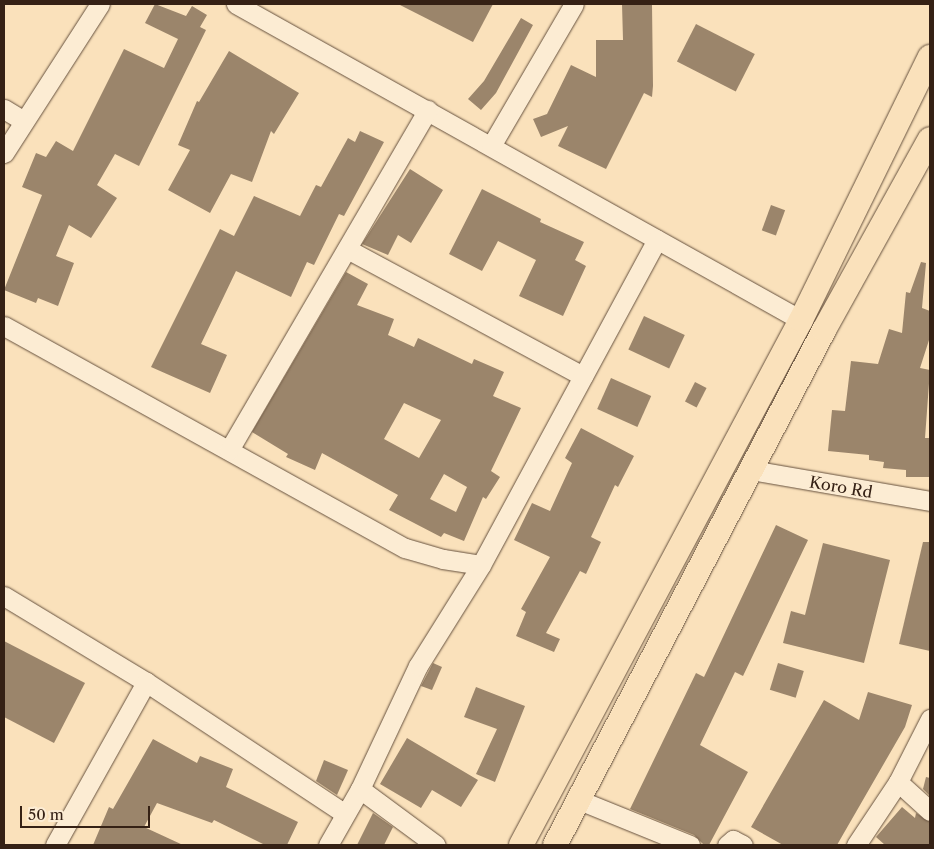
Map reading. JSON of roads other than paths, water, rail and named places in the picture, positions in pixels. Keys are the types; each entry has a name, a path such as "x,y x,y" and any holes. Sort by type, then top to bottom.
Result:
{"main road":[{"path":"521,845 801,320 930,57"},
{"path":"555,845 824,330 930,139"}],"street":[{"path":"4,153 100,4"},
{"path":"236,4 801,320"},
{"path":"491,146 574,4"},
{"path":"4,109 24,121"},
{"path":"229,450 428,110"},
{"path":"328,845 344,813 360,789 418,666 481,565 657,239"},
{"path":"347,249 583,376"},
{"path":"4,326 405,548 443,559 481,565"},
{"name":"Koro Rd","path":"751,470 930,501"},
{"path":"4,596 146,682 344,813"},
{"path":"55,845 146,682"},
{"path":"856,845 898,782 930,718"},
{"path":"898,782 930,811"},
{"path":"360,789 436,845"},
{"path":"579,800 690,845"},
{"path":"727,845 733,840 744,845"}]}
